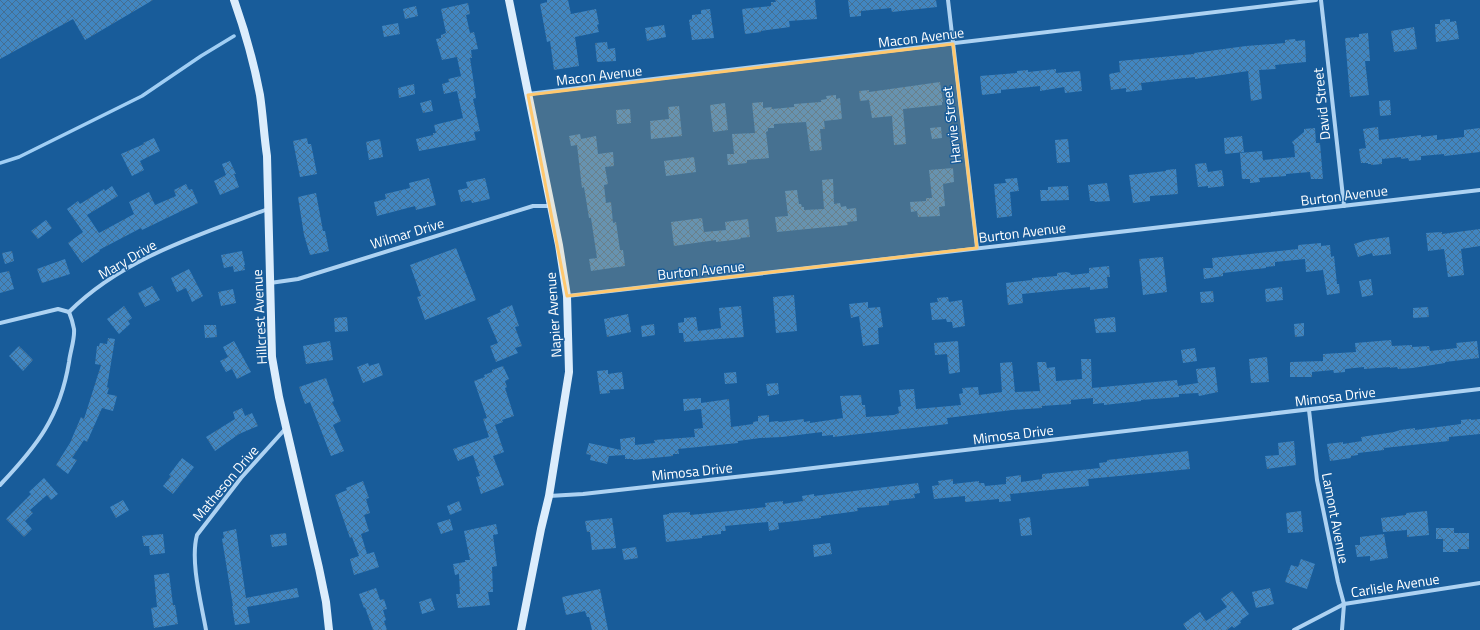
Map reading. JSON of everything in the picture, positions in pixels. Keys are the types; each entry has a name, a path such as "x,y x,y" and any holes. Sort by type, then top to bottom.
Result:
{"street":[{"name":"Hillcrest Avenue","path":"234,0 251,54 260,95 267,156 272,357 279,397 319,568 326,602 329,630"},
{"name":"Napier Avenue","path":"509,0 559,245 567,296 569,372 549,496 521,630"},
{"name":"Harvie Street","path":"948,0 977,248"},
{"name":"Macon Avenue","path":"528,94 1316,0"},
{"name":"David Street","path":"1321,0 1344,206"},
{"name":"Burton Avenue","path":"567,296 1480,190"},
{"name":"Wilmar Drive","path":"270,283 298,278 533,206 551,206"},
{"name":"Mary Drive","path":"69,312 85,296 150,256 186,240 268,209"},
{"path":"0,323 58,309 69,312 74,330 66,382 56,408 44,433 26,458 0,485"},
{"name":"Mimosa Drive","path":"549,496 583,494 771,473 1480,389"},
{"name":"Lamont Avenue","path":"1309,410 1317,480 1344,604 1342,630"},
{"name":"Matheson Drive","path":"206,630 196,567 194,545 196,535 241,478 286,428"},
{"name":"Carlisle Avenue","path":"1294,630 1344,604 1480,584"}],"highlighted area":[{"path":"953,44 977,248 567,296 528,95"}],"building":[{"path":"0,0 153,0 85,40 73,19 0,59"},
{"path":"547,0 568,0 571,14 596,9 599,32 575,37 579,66 554,70 550,41 547,42 540,4 547,2"},
{"path":"775,0 815,0 817,19 789,21 790,27 745,34 742,9 771,6 771,2 776,2"},
{"path":"848,0 936,0 937,7 892,12 891,8 861,11 861,16 850,17"},
{"path":"468,3 470,14 466,15 470,33 474,32 478,49 471,50 472,58 470,58 476,98 473,99 480,131 474,132 476,140 419,151 416,139 436,133 434,125 463,118 457,91 444,94 442,84 449,82 448,79 461,76 457,57 442,60 436,39 441,38 441,35 446,33 441,9"},
{"path":"416,6 418,16 405,19 403,9"},
{"path":"710,9 714,38 692,40 689,20 692,19 692,15 701,14 701,10"},
{"path":"1450,19 1450,22 1456,21 1459,39 1436,42 1435,24 1440,24 1440,20"},
{"path":"398,23 400,34 384,37 382,26"},
{"path":"664,25 666,37 647,41 645,28"},
{"path":"1414,27 1417,49 1394,52 1391,31"},
{"path":"1368,33 1370,61 1365,61 1369,95 1350,97 1345,38 1359,37 1359,34"},
{"path":"1295,39 1296,41 1305,40 1306,62 1275,65 1276,69 1259,70 1262,99 1251,101 1248,71 1195,79 1195,77 1141,83 1142,90 1126,92 1126,88 1111,90 1109,74 1120,72 1119,61 1194,54 1246,46 1285,43 1285,40"},
{"path":"607,42 608,49 615,48 616,61 597,62 595,43"},
{"path":"1056,69 1056,73 1080,71 1082,91 1065,93 1064,87 1040,91 1040,86 1001,90 1001,93 982,95 980,76 1017,73 1017,71 1028,70 1028,72"},
{"path":"940,82 943,102 942,105 903,109 906,144 894,145 892,116 872,118 869,100 860,101 859,91 869,90 869,92"},
{"path":"414,84 415,94 399,98 398,88"},
{"path":"836,95 836,99 840,98 842,119 824,121 825,129 820,129 822,150 810,151 806,122 774,124 774,128 768,128 768,131 766,132 769,158 747,160 747,163 728,165 727,154 734,154 732,134 755,133 752,103 763,102 763,108 772,107 772,109 794,107 794,104 821,102 821,100 827,99 826,96"},
{"path":"431,100 433,111 423,113 420,103"},
{"path":"1390,100 1391,115 1380,116 1379,101"},
{"path":"725,103 728,130 713,132 710,105"},
{"path":"679,106 682,136 651,139 650,121 669,119 668,107"},
{"path":"630,109 631,123 617,124 616,110"},
{"path":"941,127 942,138 932,139 930,128"},
{"path":"1378,127 1379,140 1421,135 1421,137 1437,135 1437,140 1464,137 1464,130 1480,128 1480,152 1444,156 1444,154 1421,156 1421,160 1409,161 1408,158 1401,159 1401,157 1382,159 1382,164 1371,165 1368,163 1361,163 1359,149 1366,148 1363,129"},
{"path":"1315,128 1316,143 1320,143 1323,179 1311,179 1310,172 1259,178 1260,182 1250,183 1250,179 1242,179 1240,153 1262,151 1263,160 1295,157 1294,145 1292,142 1304,132 1304,129"},
{"path":"580,134 581,139 596,136 598,154 613,152 614,166 605,167 608,184 604,185 606,203 611,202 613,223 616,222 620,250 623,250 625,266 591,271 589,259 597,258 591,218 589,218 584,187 582,188 577,145 571,146 569,136"},
{"path":"1242,136 1244,152 1225,154 1224,138"},
{"path":"154,138 160,151 140,161 144,170 132,176 121,154"},
{"path":"307,138 308,144 311,144 317,174 300,177 293,141"},
{"path":"380,139 383,157 369,160 366,142"},
{"path":"1068,139 1070,162 1057,163 1055,140"},
{"path":"694,157 696,172 666,176 664,161"},
{"path":"230,161 236,174 234,174 239,187 220,195 214,181 226,175 222,164"},
{"path":"1206,163 1208,172 1222,170 1224,186 1208,188 1208,186 1198,187 1195,164"},
{"path":"953,168 954,182 943,184 945,206 939,207 940,216 918,217 917,211 911,212 910,202 926,201 926,198 932,198 929,170"},
{"path":"1176,169 1178,194 1150,196 1150,201 1133,203 1129,175"},
{"path":"429,178 436,205 416,210 415,206 377,216 374,202 386,199 385,194 410,188 409,183"},
{"path":"485,178 490,199 472,203 471,200 461,202 458,190 468,188 466,182"},
{"path":"1017,178 1019,191 1010,192 1012,216 997,218 994,184 1006,183 1005,179"},
{"path":"833,179 834,204 840,203 841,207 846,206 847,209 856,208 857,221 847,222 848,225 777,232 775,217 788,216 785,191 797,190 799,204 804,207 804,210 824,209 822,180"},
{"path":"1107,183 1110,201 1090,201 1088,185"},
{"path":"186,184 189,190 192,189 198,203 142,230 141,228 99,250 100,251 82,263 68,243 83,232 67,209 78,201 80,204 104,189 105,191 112,186 118,196 87,215 99,233 134,214 129,202 149,192 155,205 176,196 174,190"},
{"path":"1068,186 1069,200 1041,201 1040,190 1048,190 1048,187"},
{"path":"316,193 323,231 325,231 329,251 310,255 304,235 298,197"},
{"path":"702,218 704,232 726,230 725,222 748,219 750,237 674,246 671,222"},
{"path":"46,220 52,228 38,239 31,231"},
{"path":"1480,229 1480,246 1461,249 1464,275 1448,277 1444,249 1428,251 1426,233 1442,232 1442,234"},
{"path":"1389,237 1391,254 1373,256 1372,253 1358,257 1354,244 1367,240"},
{"path":"1321,243 1321,246 1330,245 1331,257 1334,256 1337,284 1339,284 1340,293 1327,295 1323,270 1306,272 1305,259 1275,262 1275,266 1223,273 1223,276 1204,279 1203,268 1213,268 1212,258 1298,249 1298,245"},
{"path":"456,248 476,300 425,320 417,297 421,296 410,265"},
{"path":"12,251 14,261 5,264 2,253"},
{"path":"242,251 245,270 234,272 233,266 224,268 221,255"},
{"path":"1163,257 1167,292 1143,295 1139,259"},
{"path":"65,259 70,274 42,283 37,269"},
{"path":"1109,266 1110,277 1107,277 1108,288 1090,290 1090,287 1022,294 1023,303 1008,305 1006,283 1032,280 1032,278 1057,276 1057,273 1066,272 1070,273 1071,275 1089,273 1089,268"},
{"path":"189,269 203,296 192,302 186,288 177,292 171,278"},
{"path":"9,271 14,289 0,293 0,273"},
{"path":"1371,279 1373,295 1362,297 1359,281"},
{"path":"152,286 160,300 145,307 138,293"},
{"path":"1282,287 1283,300 1266,302 1265,289"},
{"path":"233,289 236,303 221,306 218,292"},
{"path":"1213,291 1214,302 1201,303 1200,292"},
{"path":"794,295 797,331 776,333 773,297"},
{"path":"948,297 949,302 962,300 965,326 953,328 952,322 947,322 946,319 932,320 930,303 938,302 937,298"},
{"path":"868,302 868,308 880,307 883,327 878,328 879,344 863,346 859,316 851,318 849,304"},
{"path":"512,305 519,326 515,327 522,346 515,348 518,353 496,362 490,346 498,343 487,318"},
{"path":"124,306 132,318 128,321 130,324 119,334 107,319"},
{"path":"741,306 744,337 684,342 683,333 679,333 678,323 684,322 684,318 696,317 698,331 721,328 719,308"},
{"path":"1428,307 1429,317 1413,318 1413,308"},
{"path":"628,314 631,332 607,337 604,319"},
{"path":"347,317 348,331 335,332 334,318"},
{"path":"1115,317 1116,332 1096,333 1094,319"},
{"path":"1304,323 1304,336 1295,337 1294,324"},
{"path":"654,324 655,335 642,337 641,326"},
{"path":"204,325 216,325 217,337 205,338"},
{"path":"108,338 115,339 107,387 109,388 107,394 117,396 113,411 102,408 87,442 84,440 72,458 77,460 68,474 56,465 70,443 81,417 84,419 101,365 95,364 97,346 99,346 100,343 107,344"},
{"path":"1391,340 1392,346 1429,346 1430,351 1457,348 1456,343 1477,341 1479,358 1413,368 1398,369 1397,367 1390,367 1364,369 1364,367 1345,369 1345,372 1334,373 1333,370 1312,372 1312,377 1290,377 1290,362 1323,361 1323,354 1356,352 1355,343"},
{"path":"234,341 251,372 237,379 232,369 226,372 220,361 228,357 223,347"},
{"path":"330,341 333,360 306,364 303,346"},
{"path":"958,341 960,372 949,374 947,354 935,355 934,343"},
{"path":"19,346 33,360 23,371 9,356"},
{"path":"1195,348 1197,361 1183,363 1181,350"},
{"path":"1267,357 1269,382 1251,383 1249,359"},
{"path":"1081,359 1091,359 1092,388 1177,380 1178,386 1198,383 1196,369 1215,367 1218,392 1199,396 1198,393 1179,394 1179,397 1104,405 1104,403 1093,404 1093,398 1071,400 1071,404 1042,406 1042,408 947,418 948,424 833,437 833,435 822,436 822,432 760,438 738,441 738,443 678,449 679,454 673,454 673,456 633,460 625,459 625,455 609,456 607,464 590,460 591,455 586,454 589,443 621,450 620,439 635,437 635,445 655,443 654,440 695,437 694,429 703,428 701,409 684,411 683,399 701,398 701,403 729,399 731,427 753,424 753,422 758,421 758,416 769,415 769,422 804,419 804,422 810,421 810,423 843,418 840,396 861,395 862,405 865,405 866,417 894,415 899,413 898,407 901,406 899,390 914,389 916,409 961,405 959,394 963,393 962,388 978,387 979,395 1002,392 1000,363 1012,362 1015,392 1040,391 1037,362 1046,362 1047,368 1055,367 1056,381 1082,379"},
{"path":"368,363 369,366 379,363 383,375 363,383 357,367"},
{"path":"503,366 509,379 505,381 507,387 505,388 514,416 502,420 503,422 495,425 504,452 493,456 504,485 481,494 476,477 480,476 473,455 458,461 453,449 489,437 483,419 487,418 474,381 485,377 484,375 492,372 492,370"},
{"path":"608,370 608,374 622,372 624,389 609,390 610,393 600,394 597,371"},
{"path":"736,372 737,383 725,384 724,373"},
{"path":"326,378 334,401 332,402 341,421 333,425 344,451 331,456 310,402 305,404 299,387"},
{"path":"778,383 779,394 768,396 766,384"},
{"path":"242,408 245,416 252,413 258,426 239,434 215,451 206,437 235,419 233,412"},
{"path":"1480,419 1480,434 1449,437 1449,441 1384,448 1384,450 1358,453 1358,455 1351,456 1351,458 1330,461 1327,444 1343,442 1343,444 1362,441 1361,437 1400,430 1415,428 1415,430 1461,424 1461,420"},
{"path":"1294,441 1296,465 1267,469 1265,456 1279,455 1278,443"},
{"path":"1188,451 1190,469 1088,479 1089,486 1010,494 1011,501 999,502 999,499 965,502 965,496 934,499 932,486 939,485 938,481 953,479 953,484 979,481 979,483 984,483 985,486 1006,484 1006,477 1021,475 1021,482 1042,479 1042,474 1100,468 1099,463 1107,462 1107,460"},
{"path":"182,458 194,467 173,494 163,486 171,476 169,475"},
{"path":"44,478 58,494 51,500 47,495 30,510 33,513 25,521 32,529 24,537 6,519 31,494 29,492"},
{"path":"363,481 369,498 366,499 370,513 364,515 369,531 361,534 367,554 374,552 379,567 354,575 350,559 359,556 352,537 350,538 335,495 347,490 346,488"},
{"path":"918,483 920,493 914,494 915,498 889,501 889,505 857,508 858,511 821,516 821,518 778,523 779,529 769,531 768,522 725,526 726,531 721,531 721,534 702,536 702,538 666,542 663,515 669,513 690,512 690,515 766,507 765,503 783,501 783,504 803,501 802,496 814,494 814,496"},
{"path":"123,500 129,510 116,518 110,507"},
{"path":"459,501 462,510 450,515 447,506"},
{"path":"1301,511 1303,532 1288,533 1286,513"},
{"path":"1427,511 1429,535 1407,537 1407,530 1383,532 1381,518"},
{"path":"1030,517 1032,535 1021,536 1019,519"},
{"path":"612,518 616,548 592,550 590,532 587,532 585,521"},
{"path":"450,519 453,530 441,534 437,523"},
{"path":"496,524 498,534 493,535 497,566 492,567 493,592 488,592 490,605 458,608 456,594 460,594 459,574 455,575 453,564 470,560 464,531"},
{"path":"1436,528 1454,528 1454,533 1469,533 1469,549 1458,549 1458,552 1443,552 1443,539 1436,539"},
{"path":"236,529 246,598 297,588 299,597 247,607 250,623 235,625 222,539 224,538 223,532"},
{"path":"286,533 287,545 272,547 270,535"},
{"path":"163,534 165,553 150,555 149,546 144,546 142,536"},
{"path":"1384,534 1388,558 1370,561 1370,556 1357,557 1355,545 1360,545 1360,537"},
{"path":"830,543 832,554 814,557 813,545"},
{"path":"636,547 638,558 624,560 622,549"},
{"path":"1301,559 1315,564 1307,589 1285,582 1291,565 1298,567"},
{"path":"169,573 173,605 175,605 178,624 154,628 151,608 157,607 154,575"},
{"path":"376,588 380,600 384,599 387,609 383,610 387,630 373,630 359,594"},
{"path":"1270,588 1274,604 1256,608 1252,592"},
{"path":"600,589 608,630 592,630 589,617 587,617 585,611 566,615 562,597"},
{"path":"1232,591 1249,614 1240,621 1241,623 1234,628 1232,626 1227,630 1187,630 1183,624 1200,612 1206,621 1227,607 1221,599"},
{"path":"431,598 435,610 422,614 419,602"}],"waterway":[{"path":"0,163 19,157 142,96 201,56 234,36"}]}
